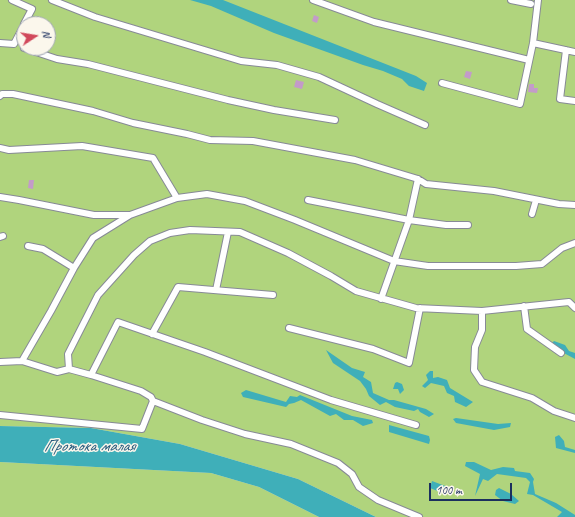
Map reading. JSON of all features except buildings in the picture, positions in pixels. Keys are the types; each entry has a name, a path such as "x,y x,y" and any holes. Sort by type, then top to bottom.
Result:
{"street":[{"path":"12,0 32,9 28,16"},
{"path":"52,0 95,16 240,61 278,65 319,77 425,125"},
{"path":"313,0 374,22 529,60"},
{"path":"511,0 530,4"},
{"path":"442,83 520,104 533,43 538,0"},
{"path":"0,43 14,44 16,40"},
{"path":"533,43 575,52"},
{"path":"566,50 560,99 575,101"},
{"path":"48,56 88,64 228,100 289,113 335,120"},
{"path":"0,96 2,94 21,96 93,111 133,123 210,140 253,140 355,160 418,179 426,184 494,191 559,204 575,204"},
{"path":"0,148 9,150 82,146 153,158 176,198"},
{"path":"381,299 409,220 418,179"},
{"path":"22,361 74,268 93,238 130,215 176,198 207,194 245,201 394,261 428,266 523,266 542,264 562,248 575,243"},
{"path":"0,197 94,216 130,215"},
{"path":"308,200 409,220 446,225 468,225"},
{"path":"532,214 536,200"},
{"path":"69,369 68,354 98,295 150,241 170,233 190,230 240,232 282,250 356,291 381,299 420,308 482,311 569,302 575,298"},
{"path":"216,290 228,232"},
{"path":"28,246 43,249 74,268"},
{"path":"152,334 178,287 273,295"},
{"path":"569,302 575,308"},
{"path":"524,306 527,329 560,353"},
{"path":"289,328 373,349 410,363 420,308"},
{"path":"482,311 482,330 475,347 474,370 482,382 532,398 554,411 575,418"},
{"path":"90,375 118,322 206,352 331,400 416,425"},
{"path":"0,362 22,361 57,372 69,369 141,391 151,397 153,401 202,420 238,432 291,444 338,463 352,474 359,487 378,500 419,517"},
{"path":"0,415 142,429 153,401"}],"green space":[{"path":"0,0 575,0 575,517 376,517 298,479 180,444 91,428 0,426"},
{"path":"0,462 211,473 259,487 319,517 0,517"}],"water":[{"path":"190,0 223,0 416,76 427,83 424,91 409,86 402,79 383,71 274,33 211,6"},
{"path":"554,341 565,345 569,351 575,353 575,359 551,344"},
{"path":"326,350 352,368 365,372 363,377 371,382 373,393 389,400 426,409 434,414 429,417 420,412 418,409 414,411 395,407 386,402 380,405 369,396 360,381 333,363"},
{"path":"430,371 433,371 433,378 438,377 447,380 450,388 473,402 466,407 455,402 454,396 447,393 444,386 431,383 425,388 422,386 428,380 426,375"},
{"path":"397,382 402,384 404,390 400,394 398,389 393,389 395,383"},
{"path":"246,390 286,402 290,396 297,397 300,395 352,416 372,420 373,423 363,426 353,420 344,420 336,414 330,416 301,400 289,404 286,407 243,397 241,393"},
{"path":"456,418 498,424 511,423 510,427 494,430 456,423 453,419"},
{"path":"389,425 429,436 429,444 389,432"},
{"name":"Протока малая","path":"0,426 91,428 180,444 298,479 376,517 319,517 259,487 211,473 0,462"},
{"path":"559,435 564,441 565,447 575,450 575,453 556,448 555,437"},
{"path":"466,462 474,462 491,470 503,467 514,468 515,471 530,473 534,479 535,494 556,503 575,515 575,517 557,517 562,512 533,495 527,494 530,482 526,478 497,474 488,481 483,479 475,496 480,474 465,466"},
{"path":"432,481 448,487 445,494 430,488"},
{"path":"499,488 511,494 519,501 515,504 503,501 495,495 496,490"}]}
